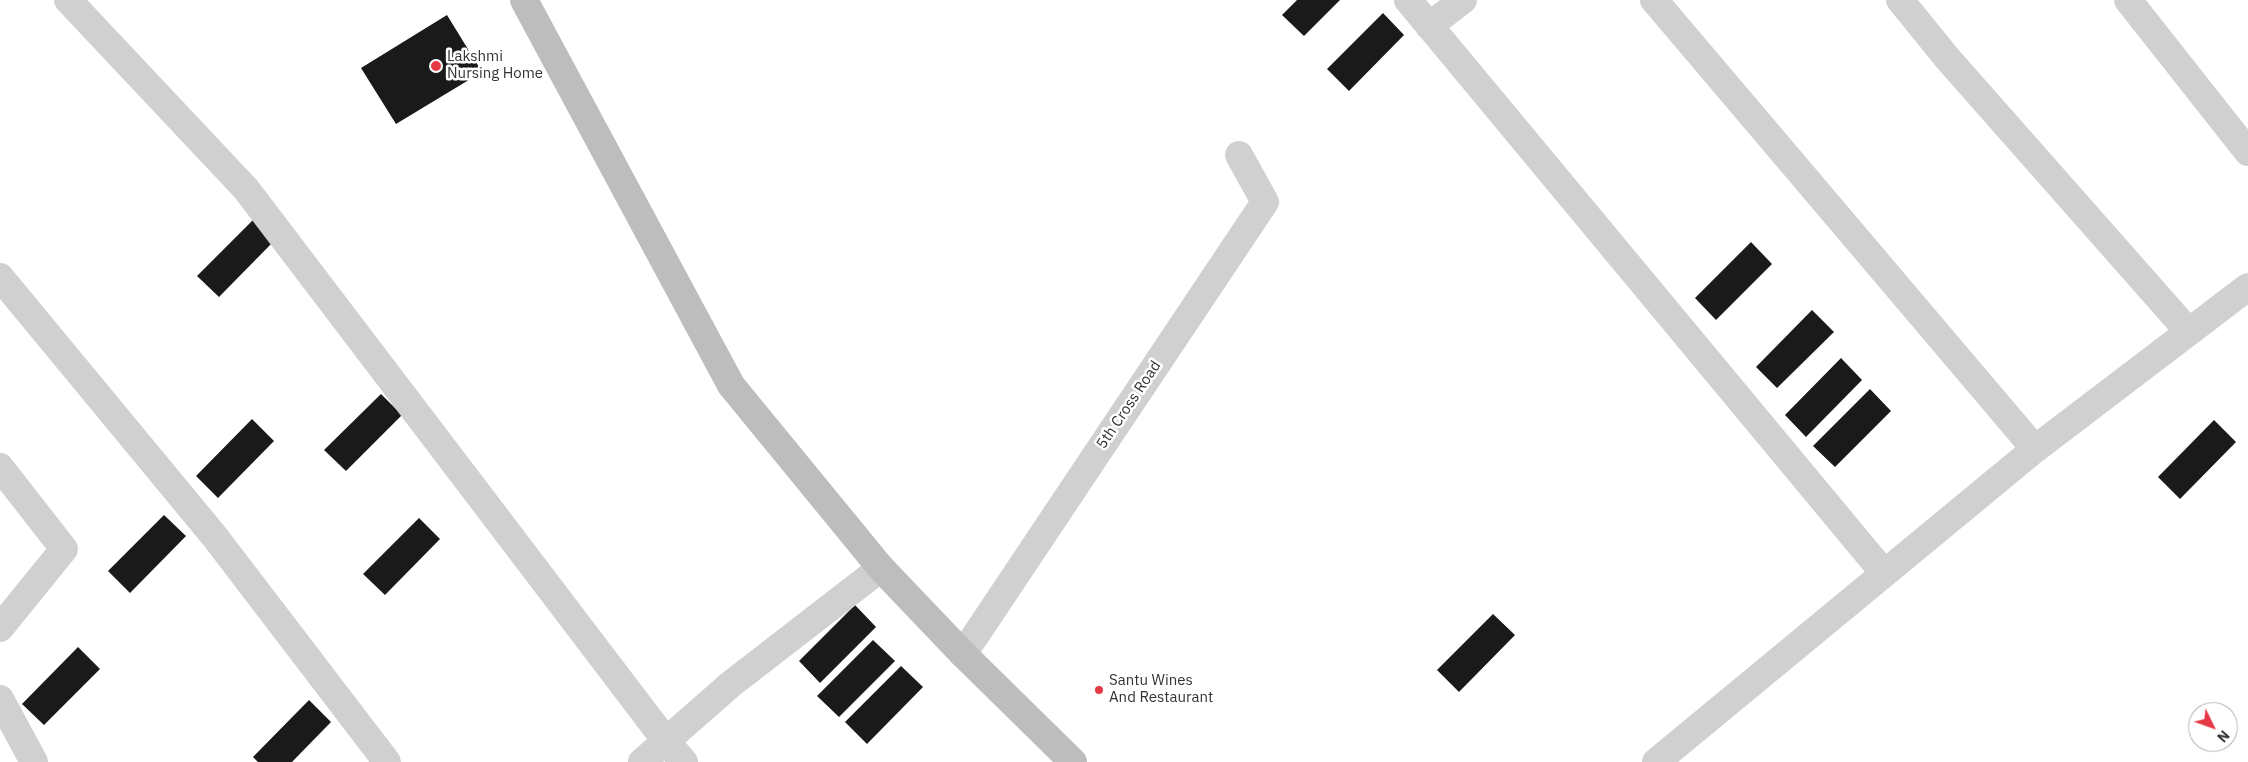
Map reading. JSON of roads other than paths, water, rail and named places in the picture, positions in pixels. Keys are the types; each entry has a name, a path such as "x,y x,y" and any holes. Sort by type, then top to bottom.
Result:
{"main road":[{"path":"524,0 731,385 881,568 963,654 1073,762"}],"street":[{"path":"68,0 246,189 666,741 684,762"},
{"path":"1408,0 1884,572"},
{"path":"1429,26 1464,0"},
{"path":"1654,0 2034,449"},
{"path":"1900,0 1948,59 2189,332"},
{"path":"2128,0 2248,152"},
{"name":"5th Cross Road","path":"963,654 1265,202 1239,155"},
{"path":"0,278 215,537 387,762"},
{"path":"1656,762 2034,449 2248,287"},
{"path":"0,467 64,549 0,628"},
{"path":"642,762 731,684 881,568"},
{"path":"0,698 34,762"}],"place":[{"name":"Lakshmi Nursing Home","path":"436,66"},
{"name":"Santu Wines And Restaurant","path":"1099,690"}]}
